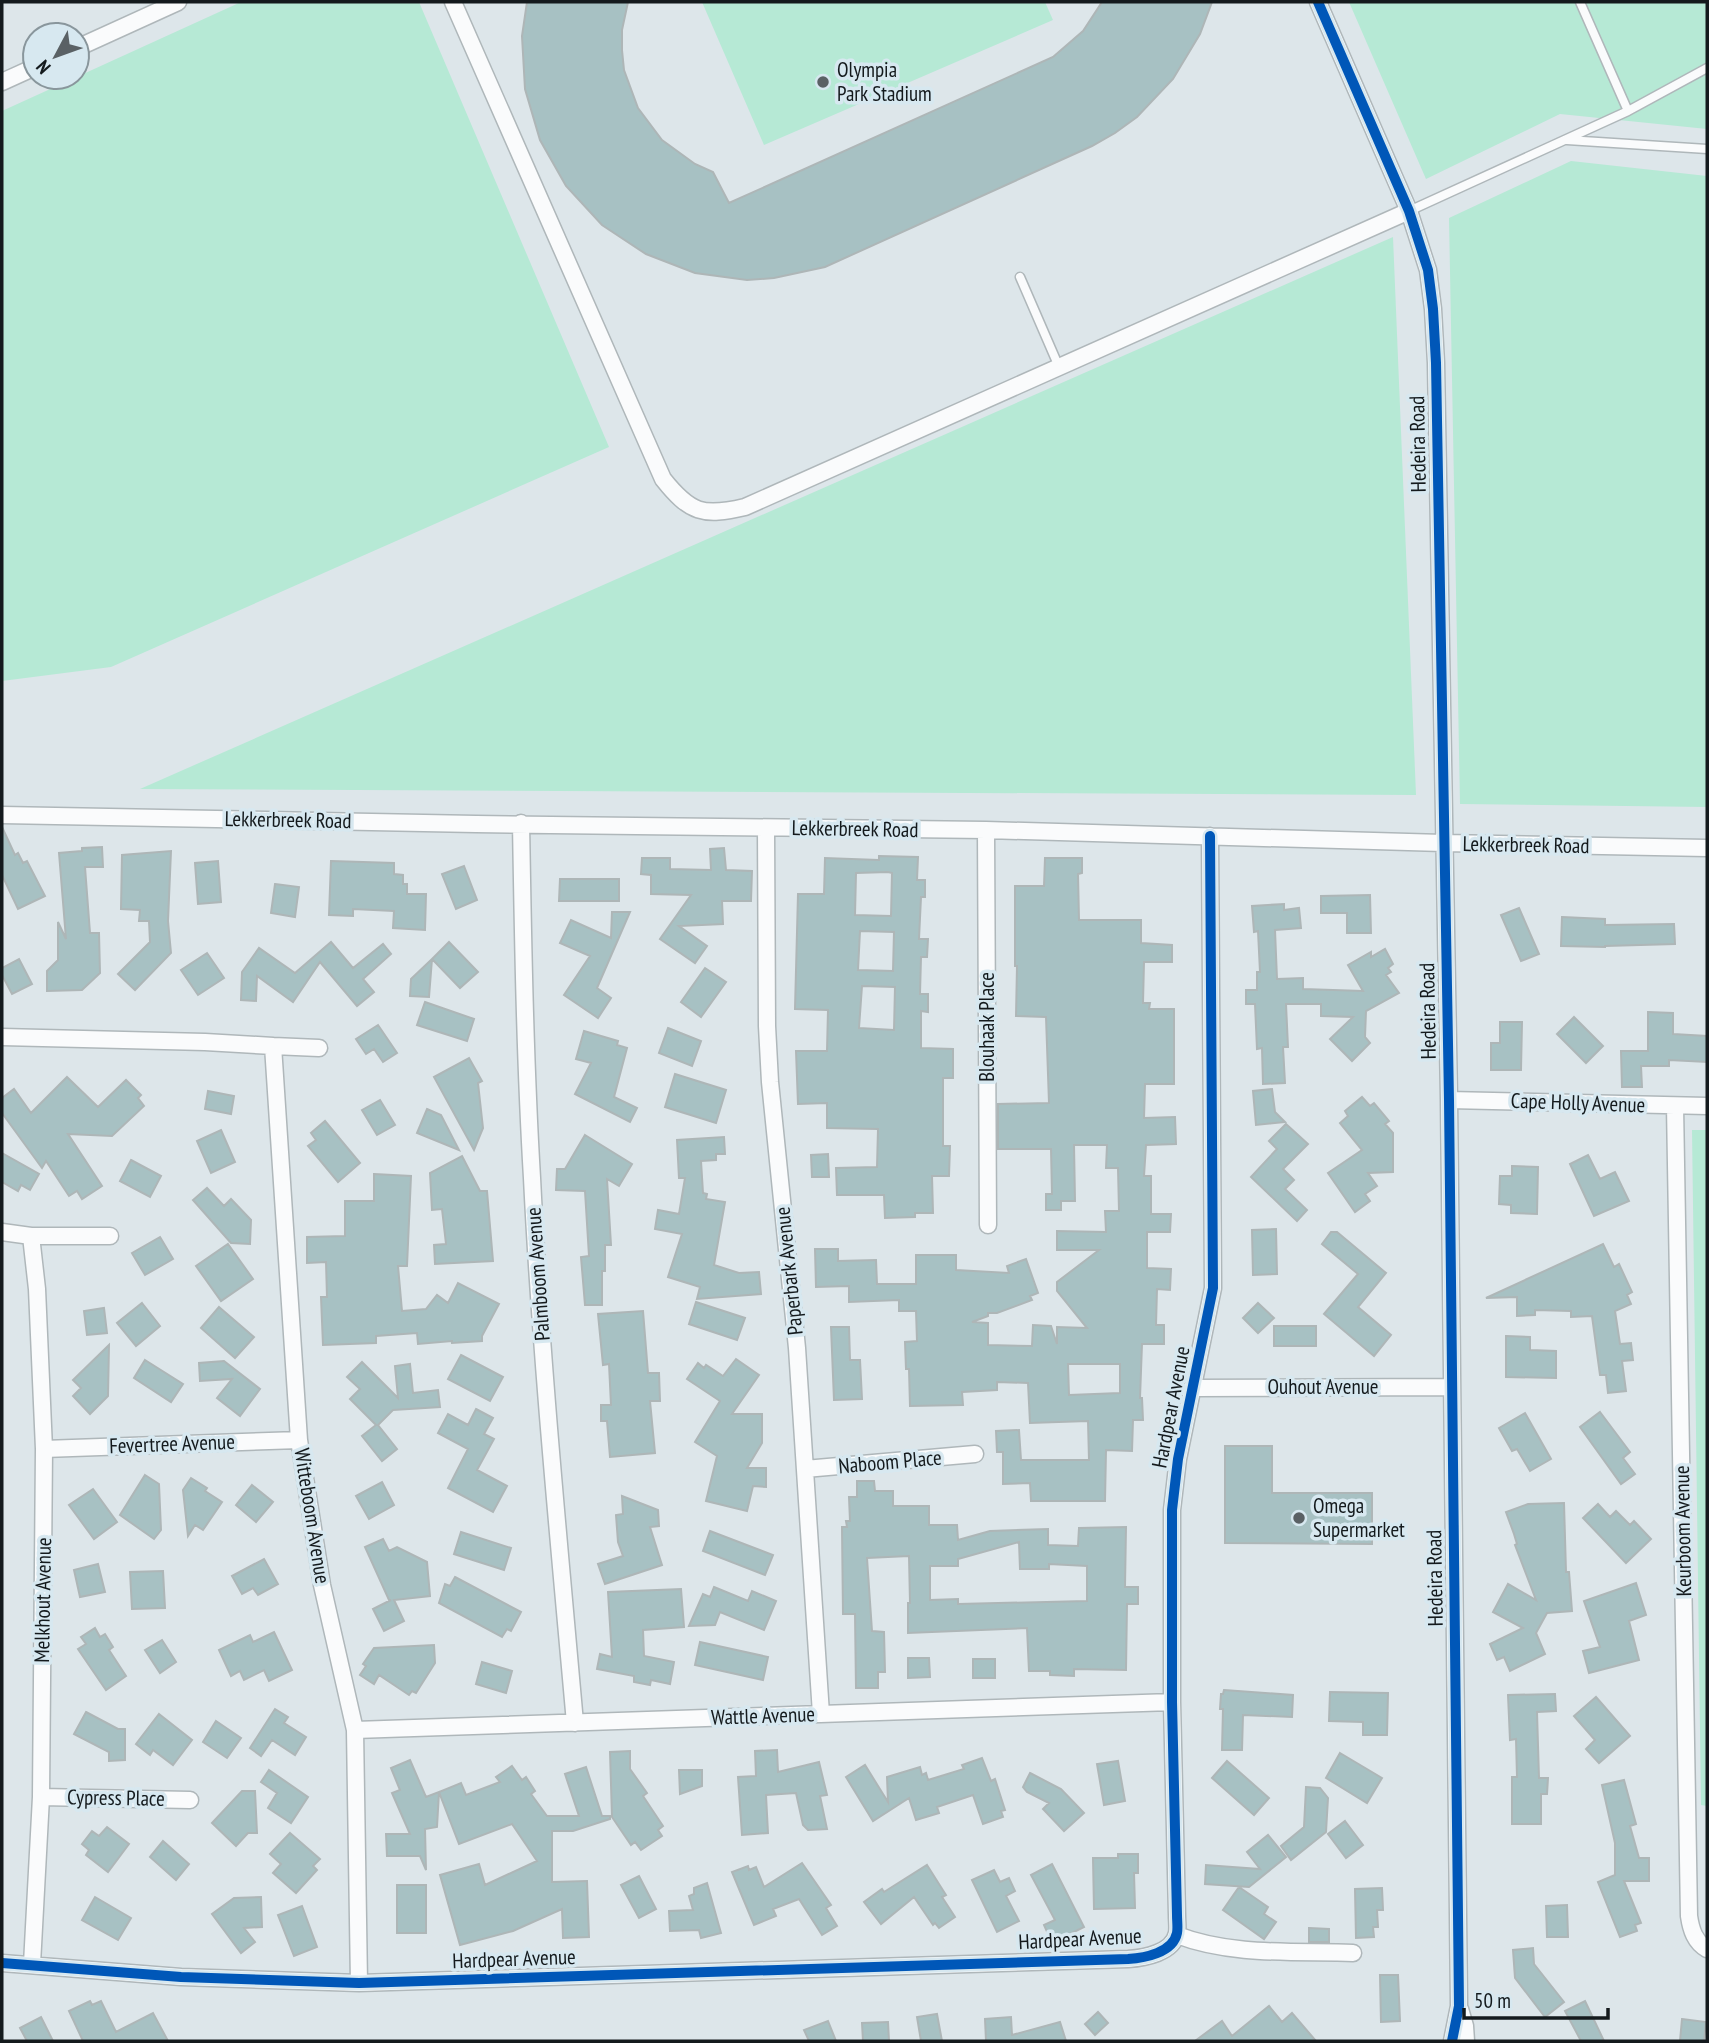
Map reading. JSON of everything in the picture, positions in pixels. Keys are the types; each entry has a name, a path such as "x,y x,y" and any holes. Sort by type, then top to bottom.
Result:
{"street":[{"path":"91,42 178,2"},
{"path":"453,2 663,479 678,498 699,511 719,513 745,507 1409,211"},
{"name":"Hedeira Road","path":"1318,2 1409,211 1428,270 1435,349 1449,1100 1459,2006 1452,2041"},
{"path":"2,82 21,73"},
{"name":"Lekkerbreek Road","path":"2,815 986,830 1707,848"},
{"name":"Palmboom Avenue","path":"520,823 524,1025 532,1180 548,1423 575,1723"},
{"name":"Paperbark Avenue","path":"766,828 768,1048 797,1348 821,1714"},
{"name":"Blouhaak Place","path":"986,830 988,1225"},
{"name":"Hardpear Avenue","path":"2,1963 181,1977 359,1983 1128,1959 1152,1955 1171,1943 1177,1935 1172,1702 1172,1510 1178,1460 1213,1288 1210,836"},
{"path":"2,1037 319,1048"},
{"name":"Witteboom Avenue","path":"273,1046 299,1440 322,1585 355,1730 359,1983"},
{"name":"Cape Holly Avenue","path":"1449,1100 1707,1106"},
{"name":"Keurboom Avenue","path":"1675,1106 1689,1916 1691,1930 1707,1949"},
{"path":"2,1232 31,1236 110,1236"},
{"name":"Melkhout Avenue","path":"31,1236 37,1289 44,1449 41,1797 32,1964"},
{"name":"Ouhout Avenue","path":"1194,1388 1451,1387"},
{"name":"Fevertree Avenue","path":"44,1449 299,1440"},
{"name":"Naboom Place","path":"805,1469 975,1454"},
{"name":"Wattle Avenue","path":"355,1730 1172,1702"},
{"name":"Cypress Place","path":"41,1797 190,1800"},
{"path":"1177,1935 1225,1948 1353,1953"},
{"name":"Hedeira Road","path":"1459,2006 1466,2041"}],"lane":[{"path":"1580,2 1628,111"},
{"path":"1409,211 1628,111 1707,68"},
{"path":"1565,140 1707,149"},
{"path":"1020,277 1059,367"}],"green space":[{"path":"241,2 419,2 609,447 111,667 2,681 2,111 46,91 91,91 91,70"},
{"name":"Olympia Park Stadium","path":"702,2 1045,2 1053,20 764,145"},
{"path":"1349,2 1707,2 1707,129 1560,114 1426,179"},
{"path":"1571,161 1707,176 1707,807 1460,804 1449,218"},
{"path":"1393,237 1416,795 140,789"},
{"path":"1692,1130 1707,1130 1707,1806 1701,1805"}],"building":[{"name":"Olympia Park Stadium","path":"527,2 628,2 622,30 622,50 624,70 638,108 662,140 695,164 713,172 729,203 1053,57 1083,31 1102,2 1212,2 1200,34 1173,79 1137,117 1115,133 1092,146 825,267 774,278 747,280 695,273 646,254 602,225 566,186 540,140 525,89 522,36"},
{"path":"2,827 15,855 18,853 23,863 27,861 45,896 18,909 2,875"},
{"path":"102,847 103,867 85,867 90,933 99,933 100,973 82,990 47,991 47,971 58,960 58,922 66,939 59,853"},
{"path":"724,848 726,870 752,871 751,901 722,901 723,924 679,926 707,946 695,963 660,939 691,895 651,894 651,875 641,874 642,858 670,858 670,869 711,870 710,849"},
{"path":"171,851 168,921 171,953 135,990 118,974 150,942 149,921 139,921 140,910 121,909 122,855"},
{"path":"879,856 918,857 917,880 925,880 925,897 921,897 919,939 928,939 927,957 921,957 920,994 928,994 928,1012 921,1011 921,1048 953,1049 953,1078 943,1078 943,1146 950,1146 949,1176 932,1176 933,1213 915,1213 915,1217 885,1218 884,1195 837,1195 836,1168 877,1167 878,1129 827,1128 827,1103 798,1104 796,1051 827,1051 828,1010 795,1009 798,894 824,894 825,858 879,860","holes":["856,873 892,873 891,916 855,915","860,931 894,932 893,971 858,970","862,986 895,987 894,1030 859,1028"]},
{"path":"1045,858 1082,858 1082,873 1078,874 1079,920 1141,920 1141,943 1172,945 1172,962 1144,962 1143,1003 1150,1003 1149,1009 1174,1009 1174,1084 1145,1084 1144,1118 1175,1117 1176,1144 1146,1145 1144,1176 1151,1176 1151,1214 1171,1214 1170,1232 1147,1232 1147,1268 1171,1269 1170,1290 1157,1289 1156,1325 1164,1325 1164,1344 1142,1344 1140,1398 1143,1420 1133,1420 1132,1451 1106,1450 1105,1501 1031,1501 1030,1483 1003,1484 1003,1452 997,1452 996,1431 1019,1430 1021,1460 1089,1460 1088,1421 1030,1423 1028,1383 997,1382 997,1390 962,1392 963,1405 910,1406 905,1342 917,1341 916,1311 899,1311 899,1300 849,1302 849,1286 816,1287 815,1249 838,1249 838,1261 876,1260 877,1284 916,1284 916,1255 956,1255 956,1270 1009,1273 1007,1266 1026,1259 1038,1293 1030,1296 1032,1300 997,1313 988,1313 988,1316 972,1322 988,1323 988,1345 1032,1346 1033,1325 1051,1326 1057,1344 1057,1327 1087,1328 1057,1291 1057,1282 1099,1250 1057,1250 1057,1231 1106,1232 1105,1211 1119,1211 1118,1168 1106,1168 1107,1145 1074,1145 1075,1201 1061,1201 1061,1210 1046,1210 1046,1194 1052,1194 1051,1149 998,1149 998,1104 1049,1103 1046,1017 1016,1016 1015,886 1044,886","holes":["1068,1364 1120,1364 1120,1393 1069,1395"]},
{"path":"218,861 221,902 198,904 195,863"},
{"path":"331,861 394,863 394,874 403,875 407,894 426,894 425,930 393,928 394,911 353,909 353,916 329,915"},
{"path":"464,866 477,900 456,909 442,874"},
{"path":"560,879 619,879 619,901 559,901"},
{"path":"275,884 299,887 295,917 271,913"},
{"path":"1370,895 1371,933 1347,933 1347,913 1321,913 1321,896"},
{"path":"1284,904 1284,910 1299,908 1301,928 1275,930 1277,979 1303,978 1303,989 1363,991 1348,965 1371,952 1371,957 1385,949 1393,964 1388,968 1391,972 1386,975 1399,993 1366,1011 1365,1037 1370,1043 1352,1061 1330,1039 1353,1017 1321,1016 1321,1004 1286,1004 1288,1047 1283,1047 1285,1083 1263,1084 1262,1048 1257,1049 1255,1004 1246,1004 1246,990 1257,990 1257,972 1260,972 1258,931 1254,932 1252,906"},
{"path":"1519,908 1539,954 1521,961 1501,915"},
{"path":"612,912 630,912 597,988 611,998 598,1018 564,995 590,956 560,943 571,920 611,938"},
{"path":"1562,917 1605,919 1605,925 1674,924 1675,944 1561,946"},
{"path":"331,942 353,968 383,944 391,954 363,979 374,992 357,1006 320,962 293,1002 257,976 256,1001 241,1000 242,972 259,948 295,973"},
{"path":"449,942 478,972 460,988 432,959"},
{"path":"207,953 224,978 198,995 181,970"},
{"path":"19,959 32,984 12,994 2,975 2,968"},
{"path":"432,959 429,997 410,996 411,979"},
{"path":"705,968 726,982 701,1017 681,1002"},
{"path":"425,1002 474,1019 467,1041 417,1025"},
{"path":"1648,1012 1673,1013 1673,1034 1707,1036 1707,1062 1669,1060 1669,1066 1641,1066 1642,1087 1622,1087 1621,1051 1648,1051"},
{"path":"1574,1017 1603,1046 1586,1063 1557,1034"},
{"path":"1500,1022 1522,1022 1521,1070 1491,1070 1491,1043 1500,1043"},
{"path":"378,1025 397,1053 383,1062 374,1049 366,1054 356,1039"},
{"path":"668,1028 701,1041 692,1066 659,1053"},
{"path":"584,1031 618,1041 617,1045 627,1048 614,1097 637,1108 630,1122 575,1094 591,1063 576,1059"},
{"path":"469,1058 482,1081 478,1083 483,1128 474,1150 434,1077"},
{"path":"675,1074 726,1090 716,1123 665,1107"},
{"path":"67,1077 98,1107 126,1080 141,1095 138,1098 144,1106 112,1136 68,1134 102,1186 82,1199 77,1191 69,1196 46,1161 42,1168 2,1113 2,1098 14,1089 31,1113"},
{"path":"1272,1089 1275,1112 1285,1122 1256,1125 1253,1091"},
{"path":"208,1091 234,1096 231,1114 205,1109"},
{"path":"1362,1097 1370,1106 1374,1103 1389,1121 1385,1124 1393,1133 1393,1172 1368,1173 1377,1186 1365,1194 1370,1201 1355,1212 1328,1173 1362,1150 1340,1123 1348,1116 1345,1111"},
{"path":"380,1100 395,1125 377,1135 362,1110"},
{"path":"427,1109 441,1115 459,1150 417,1133"},
{"path":"325,1121 360,1163 338,1182 308,1146 316,1140 311,1133"},
{"path":"1286,1124 1308,1144 1283,1169 1294,1180 1285,1189 1307,1210 1297,1221 1251,1177 1277,1149 1269,1141"},
{"path":"221,1130 235,1162 211,1173 197,1141"},
{"path":"585,1135 632,1164 619,1186 607,1179 611,1245 605,1245 602,1305 585,1305 581,1257 589,1256 585,1191 556,1190 557,1169 565,1169"},
{"path":"724,1137 725,1154 716,1154 716,1160 701,1161 703,1193 707,1194 706,1199 725,1202 714,1265 739,1273 759,1272 761,1294 697,1299 700,1287 668,1277 682,1234 655,1229 658,1210 679,1214 685,1178 679,1178 677,1140"},
{"path":"2,1153 39,1174 30,1190 21,1185 18,1191 2,1182"},
{"path":"828,1154 829,1177 812,1177 811,1155"},
{"path":"1588,1155 1600,1179 1615,1172 1629,1201 1594,1216 1570,1164"},
{"path":"462,1156 480,1191 487,1191 493,1261 435,1264 434,1245 446,1244 442,1209 432,1210 430,1173"},
{"path":"131,1160 161,1176 150,1197 120,1181"},
{"path":"1512,1166 1538,1167 1537,1214 1511,1213 1511,1205 1499,1204 1500,1176 1512,1176"},
{"path":"374,1174 411,1176 407,1266 398,1266 402,1311 426,1309 437,1295 448,1303 458,1283 499,1304 482,1341 418,1344 417,1333 376,1336 376,1343 323,1345 321,1297 327,1297 326,1262 307,1263 307,1237 345,1236 345,1201 374,1201"},
{"path":"207,1188 224,1206 231,1199 251,1220 250,1244 231,1243 193,1200"},
{"path":"1276,1229 1277,1274 1253,1275 1252,1230"},
{"path":"1331,1232 1337,1232 1386,1273 1358,1307 1391,1335 1374,1356 1324,1314 1358,1274 1322,1244"},
{"path":"160,1237 173,1259 145,1275 132,1253"},
{"path":"228,1244 253,1279 221,1301 196,1266"},
{"path":"1603,1244 1614,1267 1619,1264 1632,1292 1627,1295 1631,1304 1615,1311 1620,1344 1631,1343 1633,1360 1622,1361 1626,1391 1608,1393 1606,1375 1600,1375 1592,1316 1571,1317 1571,1311 1535,1310 1535,1315 1517,1316 1517,1297 1486,1298"},
{"path":"696,1302 745,1318 737,1340 689,1324"},
{"path":"142,1303 160,1326 136,1346 117,1323"},
{"path":"1258,1303 1274,1318 1258,1333 1243,1318"},
{"path":"219,1307 254,1337 235,1358 201,1328"},
{"path":"104,1308 107,1333 87,1335 84,1311"},
{"path":"643,1311 648,1373 659,1373 660,1401 650,1401 655,1453 610,1457 607,1421 601,1421 601,1405 611,1405 609,1364 603,1365 598,1314"},
{"path":"1274,1326 1316,1326 1316,1346 1274,1346"},
{"path":"831,1327 849,1327 850,1360 860,1360 862,1399 834,1400"},
{"path":"1506,1336 1530,1337 1530,1350 1556,1351 1556,1378 1506,1377"},
{"path":"109,1345 108,1396 90,1414 73,1396 81,1388 73,1380"},
{"path":"461,1355 503,1377 490,1401 448,1379"},
{"path":"736,1359 759,1375 732,1414 762,1414 762,1443 747,1468 766,1468 766,1487 753,1486 747,1511 706,1501 717,1456 695,1442 720,1401 687,1379 698,1363 723,1376"},
{"path":"145,1360 183,1384 171,1402 134,1378"},
{"path":"224,1361 260,1389 240,1416 217,1398 232,1379 200,1381 199,1363"},
{"path":"362,1362 398,1398 395,1366 410,1364 413,1393 438,1390 440,1407 393,1410 378,1425 397,1449 382,1461 362,1436 376,1425 350,1399 360,1389 347,1377"},
{"path":"476,1409 493,1418 484,1434 494,1439 477,1470 507,1486 493,1512 448,1488 468,1449 438,1433 448,1414 468,1425"},
{"path":"1600,1412 1630,1452 1623,1458 1635,1474 1621,1484 1580,1427"},
{"path":"1525,1413 1551,1459 1530,1471 1517,1449 1512,1451 1499,1428"},
{"name":"Omega Supermarket","path":"1225,1446 1272,1446 1272,1493 1372,1493 1372,1544 1225,1543"},
{"path":"145,1475 159,1484 161,1530 154,1539 120,1515"},
{"path":"191,1478 222,1502 203,1530 195,1525 188,1536 183,1490"},
{"path":"857,1481 874,1481 875,1491 893,1491 893,1506 929,1506 929,1525 957,1525 958,1540 990,1531 1048,1529 1048,1545 1078,1546 1079,1528 1126,1527 1125,1587 1138,1587 1138,1604 1127,1604 1126,1670 1074,1669 1074,1676 1050,1675 1050,1671 1029,1671 1027,1628 908,1633 909,1556 867,1558 872,1631 884,1632 885,1672 878,1672 878,1688 856,1688 855,1614 843,1614 842,1527 847,1527 846,1521 850,1521 849,1497 857,1497","holes":["1019,1542 1020,1569 1049,1569 1049,1564 1087,1566 1087,1601 958,1604 958,1599 930,1600 930,1566 958,1566 958,1559"]},
{"path":"382,1482 394,1505 369,1519 356,1496"},
{"path":"252,1485 273,1502 256,1522 236,1505"},
{"path":"93,1489 117,1522 94,1539 69,1505"},
{"path":"622,1496 658,1510 659,1526 650,1527 662,1565 605,1584 598,1564 623,1556 618,1542 616,1515 623,1514"},
{"path":"1564,1503 1566,1572 1569,1572 1572,1611 1547,1613 1536,1633 1545,1654 1510,1671 1504,1657 1497,1660 1490,1644 1523,1628 1493,1612 1508,1584 1536,1600 1515,1545 1517,1544 1506,1512 1528,1504"},
{"path":"1598,1504 1610,1517 1616,1511 1630,1525 1634,1521 1651,1539 1626,1563 1583,1518"},
{"path":"710,1531 773,1555 765,1575 703,1551"},
{"path":"461,1532 511,1548 504,1570 454,1554"},
{"path":"383,1539 389,1551 397,1547 427,1562 430,1596 394,1600 404,1621 384,1631 373,1609 391,1600 365,1547"},
{"path":"264,1559 278,1584 258,1595 253,1588 242,1594 232,1576"},
{"path":"98,1564 105,1592 80,1597 74,1570"},
{"path":"163,1571 165,1608 132,1609 130,1572"},
{"path":"455,1577 521,1612 511,1631 507,1629 502,1637 439,1603 445,1584 450,1586"},
{"path":"1636,1583 1646,1615 1629,1621 1639,1660 1589,1673 1583,1651 1600,1647 1584,1601"},
{"path":"714,1587 748,1601 752,1591 776,1601 764,1630 720,1612 715,1625 689,1626 703,1594 710,1597"},
{"path":"681,1589 684,1627 643,1630 644,1656 674,1662 670,1684 651,1680 650,1685 634,1682 634,1676 597,1669 600,1654 612,1657 608,1592"},
{"path":"95,1628 100,1637 105,1634 113,1647 109,1650 126,1676 106,1690 78,1649 86,1644 81,1637"},
{"path":"274,1632 292,1670 269,1681 264,1670 244,1680 240,1671 231,1676 219,1650 250,1635 253,1642"},
{"path":"162,1640 176,1662 160,1673 145,1650"},
{"path":"700,1642 768,1657 763,1680 695,1665"},
{"path":"434,1645 435,1663 416,1693 412,1691 409,1695 379,1675 374,1684 360,1675 366,1666 363,1664 374,1648"},
{"path":"908,1658 929,1658 930,1677 908,1678"},
{"path":"973,1659 995,1659 995,1678 973,1678"},
{"path":"482,1662 512,1671 506,1693 476,1684"},
{"path":"1224,1690 1293,1695 1292,1717 1243,1715 1242,1750 1222,1750 1223,1709 1220,1709 1221,1694"},
{"path":"1330,1692 1388,1693 1387,1735 1363,1735 1363,1722 1329,1721"},
{"path":"1555,1694 1556,1711 1537,1712 1539,1778 1548,1778 1547,1794 1541,1794 1541,1824 1512,1824 1512,1777 1517,1777 1516,1739 1510,1740 1508,1695"},
{"path":"1596,1697 1630,1736 1599,1763 1586,1749 1595,1740 1574,1716"},
{"path":"275,1709 288,1717 284,1723 306,1737 295,1755 272,1740 261,1756 250,1748"},
{"path":"86,1712 118,1729 125,1729 125,1760 109,1761 109,1752 74,1734"},
{"path":"159,1714 192,1740 173,1765 153,1750 150,1755 136,1744"},
{"path":"216,1721 241,1738 227,1758 203,1742"},
{"path":"777,1750 778,1772 819,1762 827,1795 820,1796 827,1829 808,1830 803,1825 796,1793 766,1795 768,1833 742,1835 738,1777 756,1776 755,1751"},
{"path":"630,1751 630,1769 647,1793 643,1796 663,1826 658,1830 662,1836 641,1850 635,1842 631,1845 612,1817 610,1752"},
{"path":"1340,1753 1382,1778 1367,1803 1326,1778"},
{"path":"982,1758 991,1781 995,1779 1005,1810 1001,1811 1003,1817 983,1824 973,1795 937,1807 939,1813 916,1820 909,1798 873,1821 846,1777 865,1765 888,1802 887,1777 920,1767 922,1775 926,1773 928,1780 964,1769 962,1765"},
{"path":"410,1760 426,1797 439,1792 437,1827 425,1829 426,1870 420,1856 387,1856 386,1834 410,1834 392,1793 400,1790 391,1768"},
{"path":"1118,1761 1125,1801 1104,1805 1097,1764"},
{"path":"1227,1761 1269,1798 1254,1815 1212,1778"},
{"path":"512,1766 522,1780 526,1777 535,1791 531,1794 547,1816 579,1816 565,1774 586,1767 602,1816 610,1816 610,1819 573,1831 552,1831 552,1882 587,1881 589,1937 563,1938 562,1909 513,1931 460,1945 440,1875 479,1864 485,1885 537,1861 512,1824 459,1844 439,1792 461,1783 466,1795 500,1782 496,1777"},
{"path":"269,1770 308,1797 291,1823 268,1808 277,1793 261,1782"},
{"path":"679,1770 702,1770 702,1786 680,1794"},
{"path":"1030,1773 1061,1789 1084,1813 1064,1831 1043,1809 1049,1803 1027,1792 1023,1787"},
{"path":"1624,1780 1636,1824 1630,1826 1639,1858 1649,1858 1649,1881 1624,1881 1641,1923 1635,1925 1637,1931 1620,1937 1598,1882 1615,1875 1615,1843 1602,1785"},
{"path":"1306,1787 1320,1788 1328,1798 1326,1832 1291,1860 1281,1846 1304,1827"},
{"path":"242,1791 255,1791 257,1833 248,1833 236,1846 212,1823"},
{"path":"1345,1821 1363,1845 1346,1858 1328,1834"},
{"path":"107,1827 129,1844 108,1872 86,1855 89,1850 82,1844 92,1831 99,1836"},
{"path":"290,1833 320,1859 313,1866 317,1870 296,1893 273,1873 281,1864 270,1854"},
{"path":"1268,1835 1286,1857 1249,1887 1205,1884 1206,1865 1260,1869 1247,1852"},
{"path":"163,1841 189,1864 176,1880 150,1857"},
{"path":"1118,1854 1138,1854 1138,1873 1134,1873 1135,1908 1094,1909 1093,1858 1118,1858"},
{"path":"802,1863 831,1905 826,1908 837,1926 822,1935 799,1899 773,1909 776,1916 754,1925 732,1872 748,1866 749,1870 756,1867 764,1887"},
{"path":"1052,1864 1084,1927 1052,1943 1044,1925 1055,1920 1031,1875"},
{"path":"927,1865 946,1895 942,1897 955,1917 939,1928 935,1923 933,1925 914,1897 881,1924 864,1902"},
{"path":"994,1870 1000,1882 1009,1878 1015,1891 1006,1896 1019,1921 997,1932 972,1880"},
{"path":"639,1876 656,1909 639,1918 621,1885"},
{"path":"707,1883 721,1933 701,1938 699,1930 670,1931 669,1911 693,1910 689,1896 694,1894 694,1888"},
{"path":"397,1885 426,1885 426,1933 397,1933"},
{"path":"1239,1887 1268,1907 1264,1914 1276,1922 1264,1939 1223,1910"},
{"path":"1382,1888 1383,1910 1377,1910 1378,1927 1373,1927 1374,1937 1356,1938 1355,1889"},
{"path":"95,1897 131,1918 118,1940 82,1920"},
{"path":"261,1897 262,1927 244,1928 255,1942 241,1953 212,1914 234,1898"},
{"path":"1567,1905 1568,1937 1547,1937 1546,1906"},
{"path":"302,1906 317,1947 294,1956 278,1915"},
{"path":"1309,1928 1329,1929 1329,1942 1309,1942"},
{"path":"1533,1948 1534,1964 1564,2002 1545,2017 1515,1978 1513,1950"},
{"path":"1380,1975 1398,1975 1400,2021 1381,2022"},
{"path":"90,2001 92,2005 101,2001 116,2032 153,2013 168,2041 83,2041 69,2011"},
{"path":"1585,2001 1604,2041 1581,2041 1565,2011"},
{"path":"1269,2006 1282,2022 1292,2013 1316,2041 1195,2041 1222,2021 1232,2036"},
{"path":"1098,2012 1108,2023 1095,2035 1085,2024"},
{"path":"937,2014 942,2041 921,2041 917,2017"},
{"path":"41,2017 53,2041 27,2041 20,2028"},
{"path":"1011,2017 1012,2035 1060,2022 1066,2041 986,2041 985,2019"},
{"path":"1682,2019 1706,2022 1704,2041 1680,2041"},
{"path":"828,2021 836,2041 809,2041 804,2030"},
{"path":"888,2022 889,2041 863,2041 862,2023"}],"cycle path":[{"path":"1318,2 1409,211 1428,270 1433,309 1449,1100 1459,2006 1452,2041"},
{"path":"2,1963 181,1977 359,1983 1128,1959 1149,1956 1170,1945 1177,1933 1172,1702 1172,1510 1178,1459 1213,1288 1210,836"}],"place":[{"name":"Olympia Park Stadium","path":"823,82"},
{"name":"Omega Supermarket","path":"1299,1518"}]}
